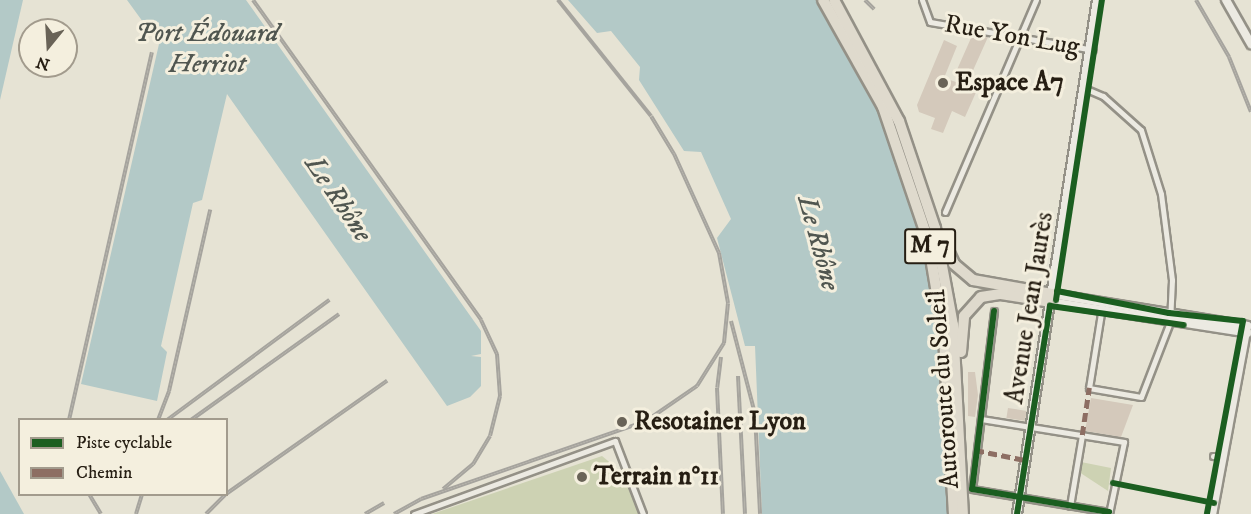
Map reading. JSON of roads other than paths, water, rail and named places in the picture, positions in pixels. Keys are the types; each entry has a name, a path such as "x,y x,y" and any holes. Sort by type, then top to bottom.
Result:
{"highway":[{"name":"Autoroute du Soleil","path":"823,0 883,107 926,230 944,336 954,514"},
{"name":"Autoroute du Soleil","path":"834,0 884,87 923,185 948,288 963,514"},
{"path":"923,185 950,256 965,275 982,283 1051,298"},
{"path":"958,418 962,323 970,305 996,294 1051,298"}],"main road":[{"name":"Avenue Jean Jaurès","path":"1017,514 1099,0"},
{"path":"1226,0 1251,44"},
{"path":"1051,298 1248,330 1212,514"}],"street":[{"name":"Rue Yon Lug","path":"922,0 930,22 1092,50"},
{"path":"945,212 1036,0"},
{"path":"1085,88 1133,119 1148,146 1162,196 1172,280 1169,317 1141,397 1089,388 1102,306"},
{"path":"981,419 1124,442 1109,513 974,490 971,477 981,419 994,311"},
{"path":"1070,506 1082,435"},
{"path":"414,514 615,441 643,514"},
{"path":"1214,456 1223,458"}],"water":[{"path":"0,0 23,0 18,18 0,100"},
{"name":"Port Édouard Herriot","path":"127,0 246,0 481,331 481,354 471,356 481,357 481,386 470,397 447,406 227,94 202,200 193,203 161,346 167,352 157,401 81,384 159,44"},
{"name":"Le Rhône","path":"568,0 816,0 879,113 919,225 939,341 948,514 762,514 755,346 745,346 717,238 731,219 701,152 684,151 639,80 640,67 611,31 597,33"},
{"path":"0,471 24,514 0,514"}],"railway":[{"path":"253,0 481,320 497,354 500,396 490,436 473,464 443,489"},
{"path":"394,514 421,499 646,421 697,386 724,343 728,303 719,253 674,154 651,116 558,0"},
{"path":"865,0 874,9"},
{"path":"1196,0 1229,57 1251,112"},
{"path":"69,418 152,52"},
{"path":"159,418 169,391 210,210"},
{"path":"170,418 329,300"},
{"path":"194,418 339,314"},
{"path":"731,321 755,414 760,514"},
{"path":"721,357 717,388 723,514"},
{"path":"738,376 745,514"},
{"path":"228,493 387,381"},
{"path":"90,496 101,514"},
{"path":"136,514 141,496"},
{"path":"206,514 224,496"},
{"path":"365,514 384,503"}],"place":[{"name":"Espace A7","path":"943,83"},
{"name":"Resotainer Lyon","path":"622,422"},
{"name":"Terrain n°11","path":"582,477"}]}
